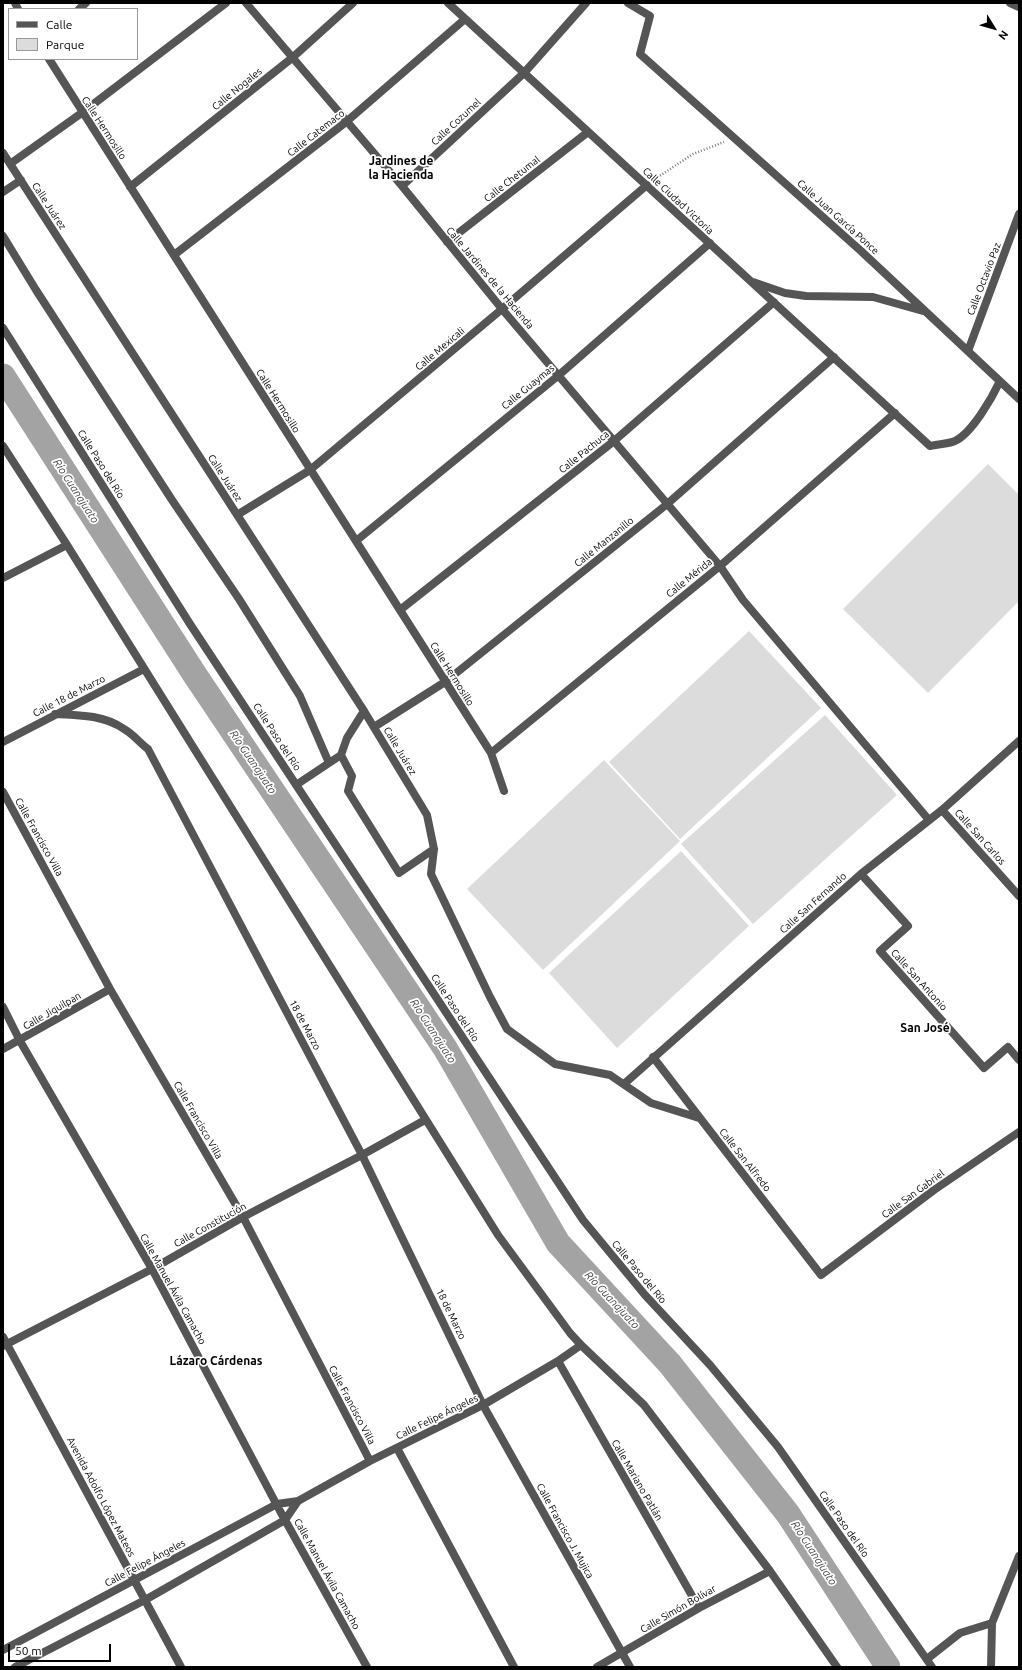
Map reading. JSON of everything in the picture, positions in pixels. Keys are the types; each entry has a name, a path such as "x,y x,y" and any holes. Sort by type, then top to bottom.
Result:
{"street":[{"path":"10,164 82,112 226,3"},
{"name":"Calle Jardines de la Hacienda","path":"246,3 402,186 502,310 559,375 666,504 720,566 743,600 929,820"},
{"name":"Calle Nogales","path":"130,187 292,58 353,3"},
{"name":"Calle Ciudad Victoria","path":"448,3 930,446 955,441 966,432 990,402 1000,381"},
{"name":"Calle Cozumel","path":"402,186 524,73 586,3"},
{"name":"Calle Juan García Ponce","path":"628,3 650,16 640,54 861,251 1019,399"},
{"path":"1010,3 1019,7"},
{"name":"Calle Catemaco","path":"174,255 346,122 465,19"},
{"name":"Calle Hermosillo","path":"50,60 491,754 504,791"},
{"name":"Calle Chetumal","path":"447,242 588,132"},
{"name":"Calle Juárez","path":"3,153 374,727 428,815 434,849"},
{"path":"3,192 21,180"},
{"name":"Calle Mexicali","path":"237,515 310,470 502,310 647,185"},
{"name":"Calle Octavio Paz","path":"968,351 1019,214"},
{"path":"3,236 36,290 172,500 239,599 300,696 329,763"},
{"name":"Calle Guaymas","path":"356,541 559,375 710,243"},
{"path":"748,280 785,293 806,296 873,297 926,312"},
{"name":"Calle Pachuca","path":"400,610 614,441 774,302"},
{"name":"Calle Paso del Río","path":"3,328 186,617 583,1220 645,1296 710,1365 778,1447 932,1667"},
{"name":"Calle Manzanillo","path":"374,727 445,682 666,504 834,357"},
{"name":"Calle Mérida","path":"491,754 720,566 895,413"},
{"path":"3,446 67,545 498,1235 570,1333 644,1405 770,1571 837,1667"},
{"path":"3,578 67,545"},
{"name":"Calle 18 de Marzo","path":"3,742 144,669"},
{"path":"364,711 347,738 342,755 352,776 348,791 399,873 434,849"},
{"name":"18 de Marzo","path":"55,714 106,719 124,729 148,749 362,1155 483,1405"},
{"name":"Calle San Fernando","path":"624,1084 861,874 942,810 1019,741"},
{"path":"296,784 342,755"},
{"name":"Calle Francisco Villa","path":"3,792 110,989 243,1217 370,1461"},
{"name":"Calle San Carlos","path":"942,810 1019,896"},
{"path":"434,849 431,874 507,1029 555,1064 610,1075 652,1103 700,1118"},
{"name":"Calle San Antonio","path":"861,874 908,926 880,951 984,1068 1008,1048 1019,1060"},
{"name":"Calle Jiquilpan","path":"3,1049 20,1041 110,989"},
{"name":"Calle Manuel Ávila Camacho","path":"3,1007 20,1041 152,1269 285,1520 367,1667"},
{"name":"Calle San Alfredo","path":"654,1057 821,1275"},
{"name":"Calle Constitución","path":"4,1342 152,1269 243,1217 362,1155 425,1120"},
{"name":"Calle San Gabriel","path":"821,1275 934,1190 1019,1132"},
{"name":"Avenida Adolfo López Mateos","path":"4,1342 182,1667"},
{"name":"Calle Felipe Ángeles","path":"3,1650 277,1504 298,1501 370,1461 483,1405 558,1361 581,1345"},
{"name":"Calle Mariano Patlán","path":"558,1361 699,1608"},
{"name":"Calle Francisco J. Mujica","path":"483,1405 630,1667"},
{"path":"396,1448 514,1667"},
{"name":"Calle Felipe Ángeles","path":"15,1667 145,1600 285,1520 298,1501"},
{"path":"991,1667 992,1623 1019,1556"},
{"name":"Calle Simón Bolívar","path":"597,1667 699,1608 770,1571"},
{"path":"927,1659 960,1633 992,1623"}],"path":[{"path":"647,185 693,154 734,138"}],"green space":[{"path":"988,464 1019,495 1019,601 928,693 843,609"},
{"path":"749,631 821,708 680,839 609,762"},
{"path":"825,715 897,795 753,924 681,844"},
{"path":"604,760 680,841 543,970 467,889"},
{"path":"681,851 749,926 617,1048 549,973"}],"waterway":[{"name":"Río Guanajuato","path":"3,376 195,675 445,1048 558,1243 670,1364 788,1514 888,1667"}],"district":[{"name":"Jardines de la Hacienda","path":"401,168"},
{"name":"San José","path":"925,1028"},
{"name":"Lázaro Cárdenas","path":"216,1361"}]}
